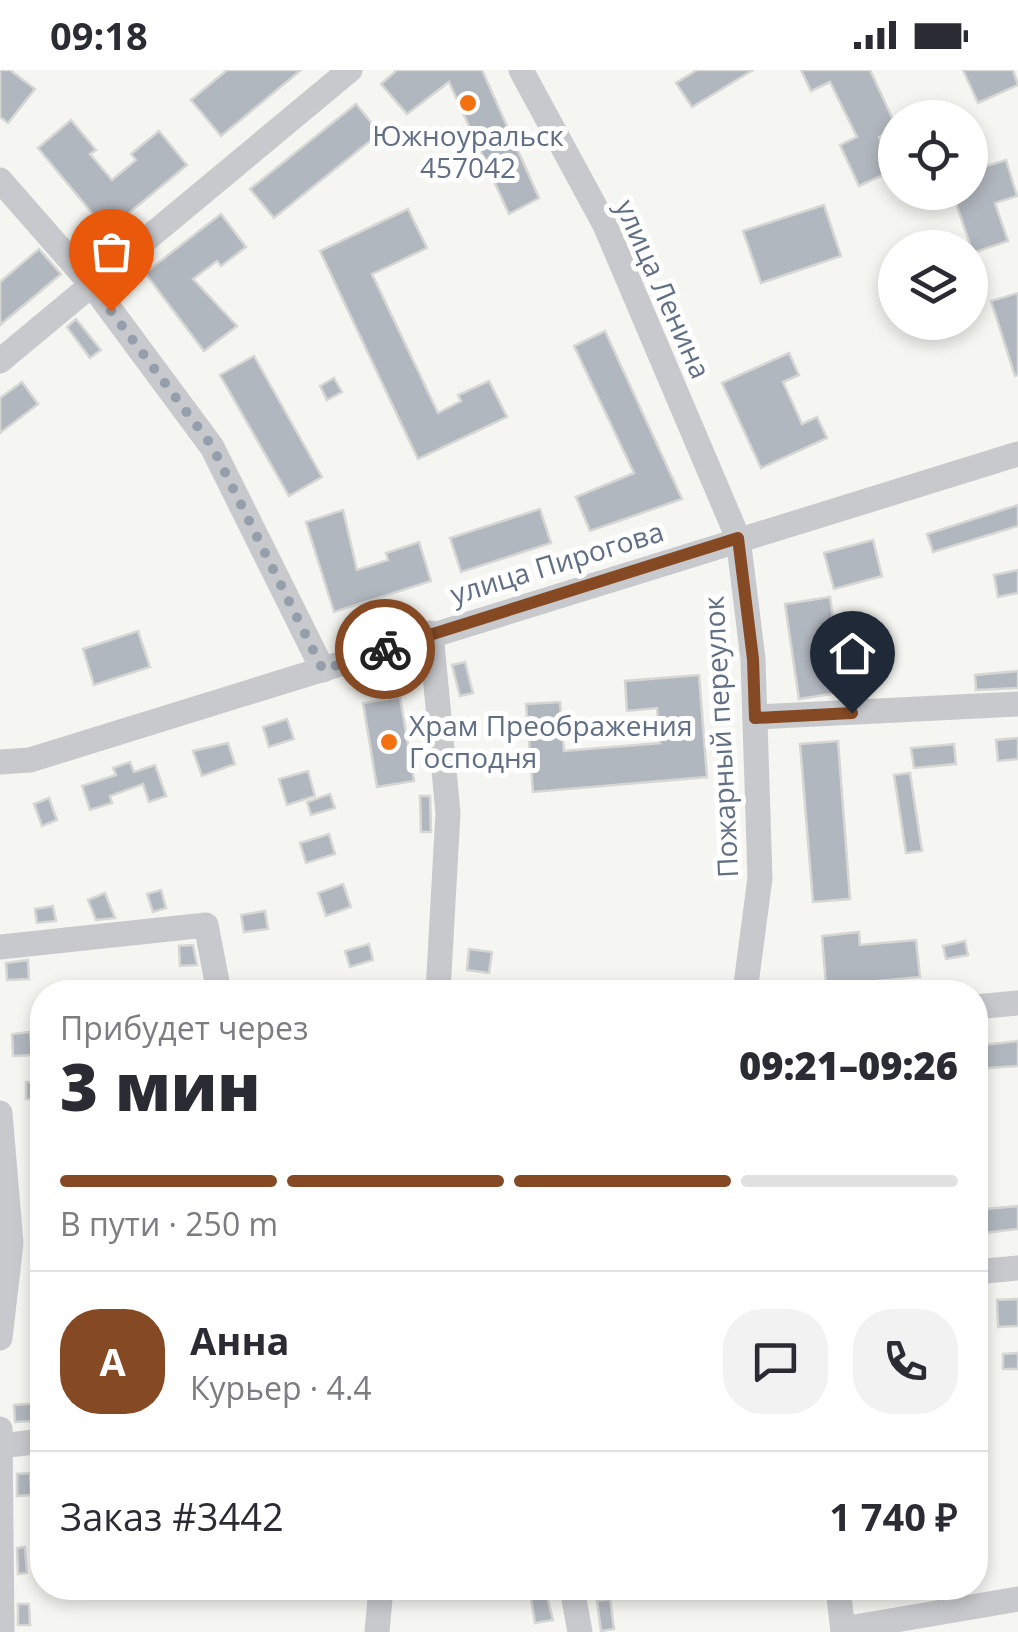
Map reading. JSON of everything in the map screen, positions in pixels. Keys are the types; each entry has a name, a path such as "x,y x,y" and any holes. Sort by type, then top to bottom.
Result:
{"street":[{"path":"0,361 350,70"},
{"name":"улица Ленина","path":"521,70 605,225 738,538"},
{"path":"0,180 92,285 212,446 323,670"},
{"name":"улица Пирогова","path":"0,762 30,760 1018,454"},
{"name":"Пожарный переулок","path":"738,538 753,659 760,878 747,980"},
{"path":"432,633 448,813 439,980"},
{"path":"755,718 1018,704"},
{"path":"0,947 206,925 217,980"},
{"path":"988,1006 1018,1003"},
{"path":"0,1112 11,1244 0,1338"},
{"path":"988,1271 1018,1268"},
{"path":"0,1429 2,1632"},
{"path":"0,1446 30,1443"},
{"path":"839,1600 843,1630 1018,1598"},
{"path":"377,1632 380,1600"},
{"path":"574,1600 580,1632"}],"building":[{"path":"0,70 10,70 35,89 8,123 0,117"},
{"path":"227,70 301,70 221,136 191,100"},
{"path":"397,70 482,70 539,198 509,214 449,82 407,114 381,84"},
{"path":"697,70 753,70 692,107 676,83"},
{"path":"801,70 870,70 884,100 878,100 878,177 859,186 840,145 857,137 830,82 811,91"},
{"path":"963,70 1013,70 1018,85 977,100"},
{"path":"356,104 380,133 274,218 250,189"},
{"path":"71,120 96,150 90,154 112,180 136,160 131,154 159,131 187,165 107,231 38,148"},
{"path":"1006,160 1017,196 995,203 1008,241 988,248 988,230 965,230 958,210 988,210 988,166"},
{"path":"824,205 841,256 761,283 743,231"},
{"path":"408,209 427,248 372,274 438,413 461,401 458,395 489,381 507,417 418,459 320,251"},
{"path":"221,214 246,247 221,266 217,261 193,279 237,326 204,351 145,273"},
{"path":"39,249 61,274 0,325 0,282"},
{"path":"1018,293 1018,375 1015,376 991,301"},
{"path":"76,319 101,350 90,358 67,327"},
{"path":"605,331 682,499 590,531 576,497 634,473 574,346"},
{"path":"789,353 799,375 783,382 802,424 817,417 827,438 761,468 722,383"},
{"path":"254,356 322,477 289,496 220,375"},
{"path":"334,378 342,392 327,400 320,386"},
{"path":"22,382 38,404 0,433 0,398"},
{"path":"1018,505 1018,526 933,552 927,534"},
{"path":"540,509 551,543 461,572 450,538"},
{"path":"343,510 357,570 388,560 386,553 419,542 431,581 334,612 306,522"},
{"path":"873,540 882,576 834,589 824,553"},
{"path":"1018,570 1018,593 998,597 994,575"},
{"path":"830,597 844,692 799,699 785,604"},
{"path":"138,631 150,667 94,685 83,649"},
{"path":"465,662 473,693 460,696 452,665"},
{"path":"1018,671 1018,688 976,690 975,675"},
{"path":"699,675 707,777 533,792 526,704 560,702 564,751 660,743 657,708 627,711 625,681"},
{"name":"Храм Преображения Господня","path":"400,697 414,781 377,787 363,703"},
{"path":"287,719 294,739 269,747 263,727"},
{"path":"1018,738 1018,759 998,761 996,740"},
{"path":"838,741 850,899 813,902 800,744"},
{"path":"228,743 235,764 202,776 193,751"},
{"path":"954,744 956,764 914,768 911,748"},
{"path":"130,762 134,772 155,765 166,796 149,802 143,784 110,796 112,803 90,810 82,786 116,775 113,768"},
{"path":"308,771 315,796 287,805 279,779"},
{"path":"910,773 922,851 906,853 894,775"},
{"path":"330,794 335,808 311,815 307,802"},
{"path":"420,796 430,796 431,832 421,832"},
{"path":"49,798 57,820 42,826 34,804"},
{"path":"329,834 335,854 306,863 300,843"},
{"path":"343,884 351,907 326,916 318,893"},
{"path":"161,890 166,908 153,912 147,894"},
{"path":"105,893 115,918 96,920 88,900"},
{"path":"53,906 56,921 37,923 35,909"},
{"path":"265,911 268,929 244,932 241,915"},
{"path":"859,932 860,945 916,940 920,977 826,980 822,936"},
{"path":"965,941 968,955 946,959 943,946"},
{"path":"369,944 373,960 350,967 345,951"},
{"path":"193,945 197,965 180,966 179,946"},
{"path":"469,949 492,952 489,973 467,970"},
{"path":"28,960 29,979 7,980 6,963"},
{"path":"30,1032 30,1055 13,1056 12,1034"},
{"path":"1018,1041 1018,1066 988,1068 988,1044"},
{"path":"26,1082 30,1082 30,1099 26,1099"},
{"path":"1018,1206 1018,1229 988,1232 988,1209"},
{"path":"1018,1299 1018,1326 998,1327 997,1300"},
{"path":"1018,1353 1018,1369 1003,1369 1003,1354"},
{"path":"30,1404 30,1421 15,1422 14,1405"},
{"path":"30,1473 30,1495 17,1496 17,1474"},
{"path":"25,1547 27,1573 18,1574 17,1548"},
{"path":"531,1600 548,1600 553,1620 535,1623"},
{"path":"610,1600 614,1629 601,1631 597,1601"},
{"path":"18,1604 29,1604 30,1625 18,1625"}],"way so far":[{"path":"111,311 212,446 323,670 385,649"}],"place":[{"name":"Южноуральск 457042","path":"468,103"},
{"name":"Храм Преображения Господня","path":"389,742"}],"route":[{"path":"385,649 738,538 753,659 755,718 852,713"}]}
